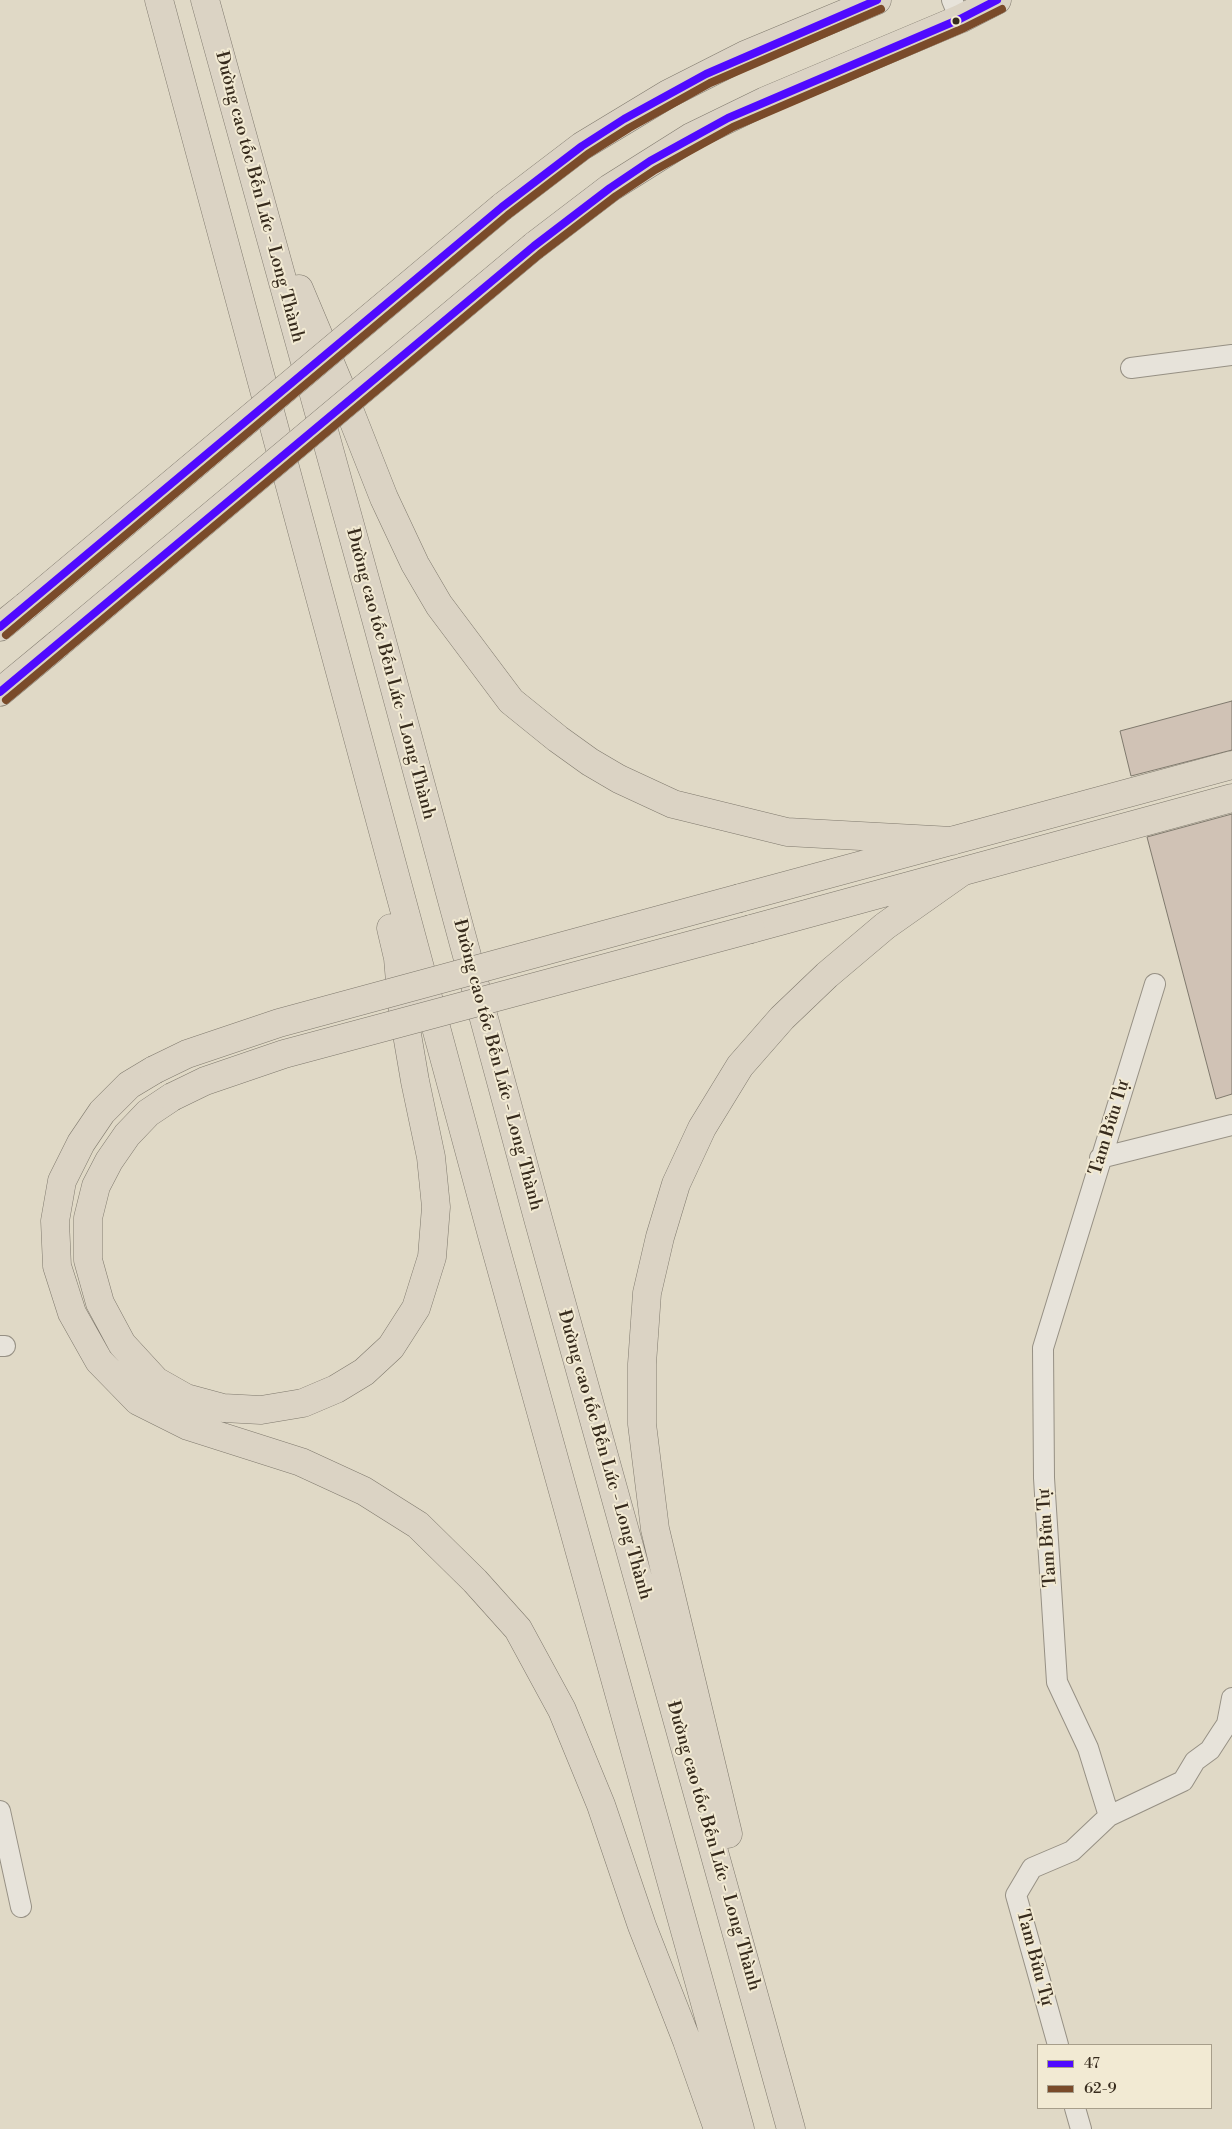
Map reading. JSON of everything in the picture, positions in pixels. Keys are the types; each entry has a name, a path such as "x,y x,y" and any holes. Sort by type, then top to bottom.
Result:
{"highway":[{"path":"159,0 492,1235 740,2129"},
{"name":"Đường cao tốc Bến Lức - Long Thành","path":"205,0 542,1232 791,2129"},
{"path":"0,627 502,207 582,146 668,94 745,55 877,0"},
{"path":"0,692 534,246 610,188 650,161 699,133 956,10 997,0"},
{"path":"227,82 293,272 384,498 415,564 439,605 511,701 590,762 619,779 673,804 787,832 952,841"},
{"path":"328,631 398,958 402,1005 413,1071 431,1157 436,1208 432,1257 416,1308 391,1347 364,1372 336,1390 303,1403 262,1410 223,1408 186,1398 156,1381 122,1344 100,1303 88,1260 88,1218 96,1186 109,1161 127,1134 148,1113 172,1098 205,1081 284,1054 751,929 1232,798"},
{"path":"718,2129 687,2041 642,1926 601,1805 562,1710 518,1629 475,1581 418,1525 364,1491 300,1462 188,1426 138,1401 99,1361 72,1313 57,1266 55,1221 62,1181 81,1143 102,1112 129,1085 187,1054 279,1023 1232,765"},
{"path":"801,2129 655,1529 642,1424 642,1364 647,1293 660,1236 676,1184 702,1128 740,1066 782,1018 827,975 885,926 963,871"}],"street":[{"path":"1131,368 1232,355"},
{"name":"Tam Bửu Tự","path":"1058,2044 1016,1895 1032,1868 1072,1851 1109,1816 1088,1748 1057,1682 1044,1478 1043,1348 1155,984"},
{"path":"1100,1158 1232,1125"},
{"path":"1109,1816 1183,1781 1195,1761 1210,1750 1227,1733 1232,1698"},
{"path":"0,1811 21,1907"},
{"path":"1075,2109 1081,2129"}],"building":[{"path":"1232,701 1232,750 1131,776 1120,731"},
{"path":"1232,814 1232,1094 1216,1099 1147,837"}],"transit line":[{"name":"47","path":"0,627 502,207 582,146 624,119 706,74 877,0"},
{"name":"47","path":"0,692 534,246 610,188 650,161 728,118 960,19 997,0"},
{"name":"62-9","path":"6,635 508,215 588,154 629,128 710,83 881,9"},
{"name":"62-9","path":"6,700 540,254 616,196 655,170 733,127 964,28 1002,9"}]}
